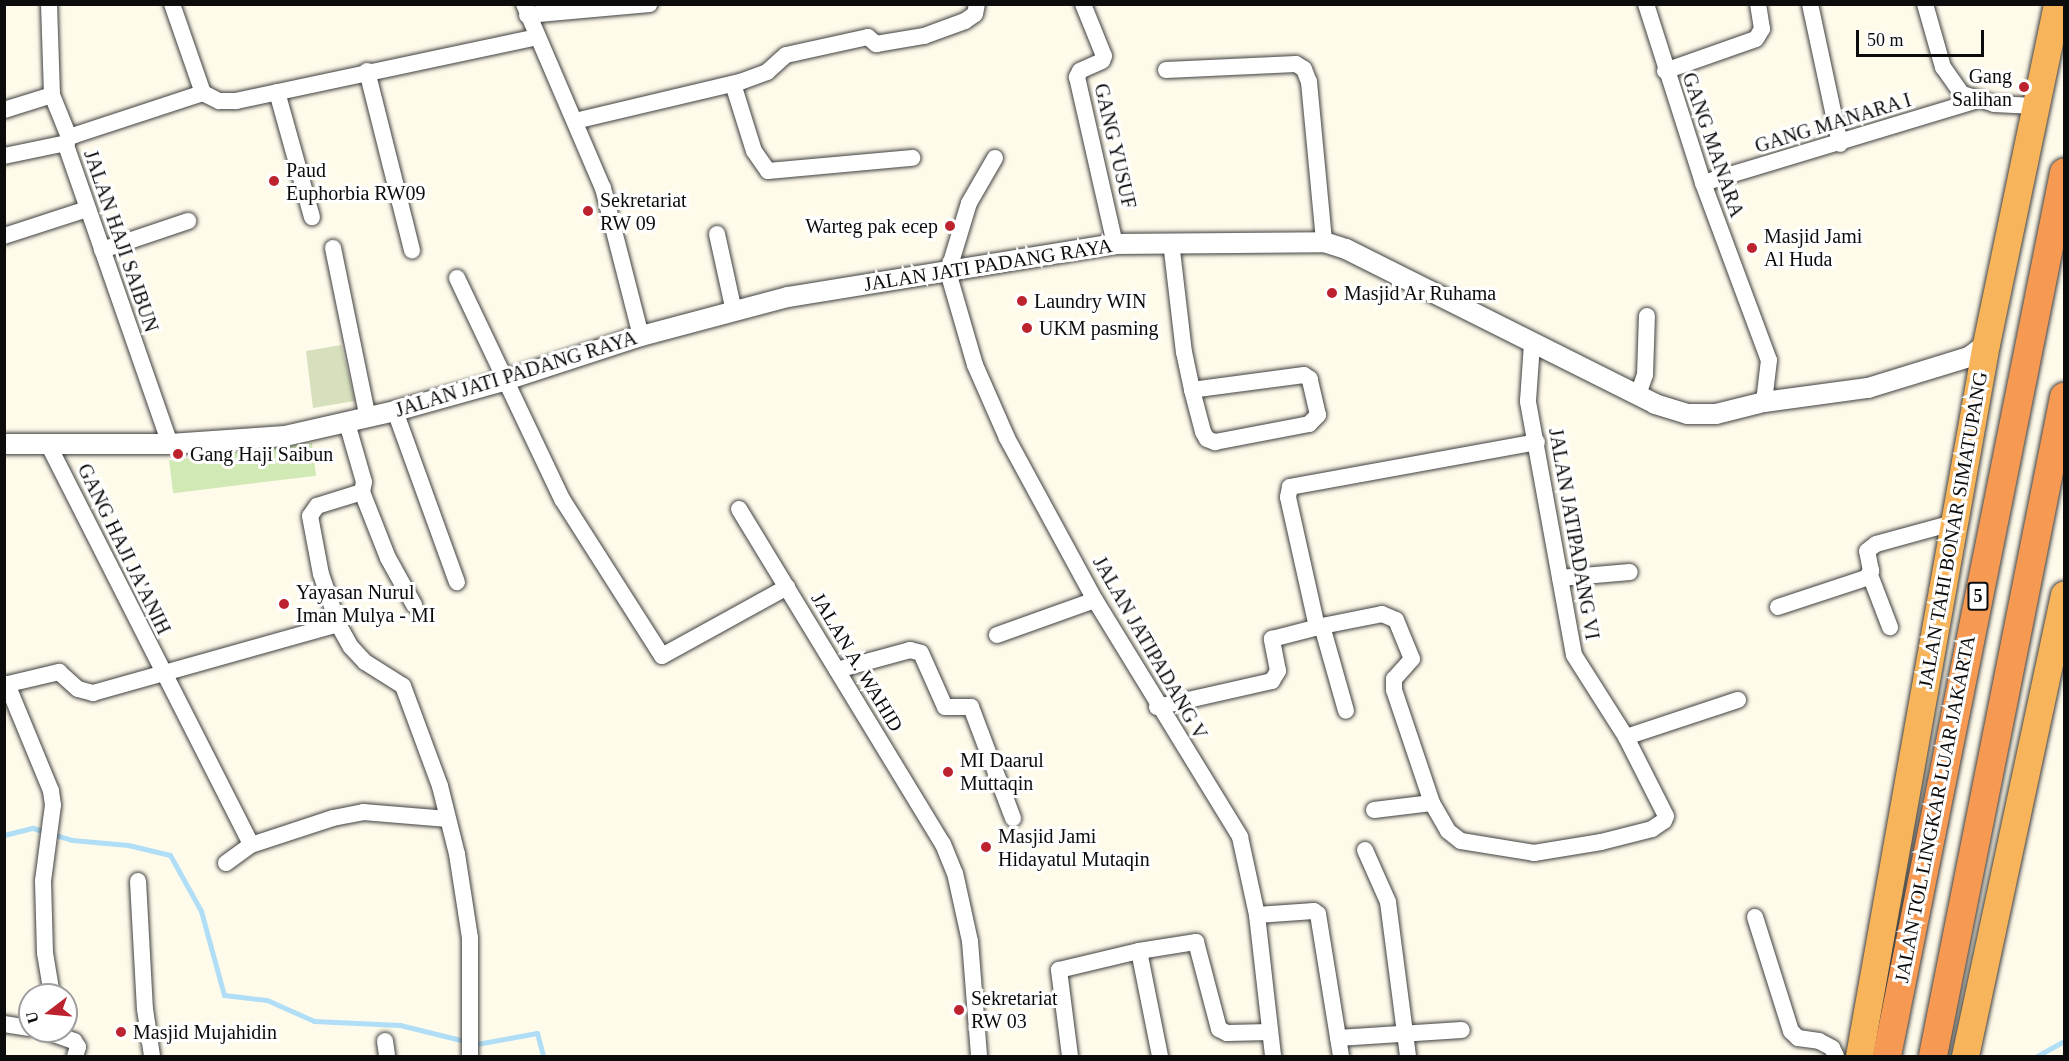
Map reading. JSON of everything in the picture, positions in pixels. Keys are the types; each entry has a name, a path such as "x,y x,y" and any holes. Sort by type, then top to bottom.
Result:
{"highway":[{"name":"JALAN TAHI BONAR SIMATUPANG","path":"1859,1056 1986,344 2057,4"},
{"name":"JALAN TOL LINGKAR LUAR JAKARTA","path":"1887,1056 2064,173"},
{"path":"1933,1056 2064,397"},
{"path":"1965,1056 2064,595"}],"street":[{"path":"4,156 68,140 52,95 49,4"},
{"path":"172,4 203,93 226,103 367,71 537,37"},
{"path":"641,336 608,206 575,121 525,10 650,4"},
{"path":"575,121 733,84 767,72 786,55 868,37 876,44 924,36 964,21 975,14 977,4"},
{"name":"GANG YUSUF","path":"1083,4 1104,56 1102,61 1080,70 1077,79 1115,244"},
{"name":"GANG MANARA","path":"1646,4 1665,71 1703,183 1769,360 1764,402"},
{"path":"1665,71 1756,39 1762,29 1758,4"},
{"path":"1810,4 1840,144"},
{"path":"1925,4 1943,67 1953,86 1975,101 2035,105"},
{"path":"1166,70 1296,64 1304,69 1309,82 1324,242"},
{"path":"367,71 412,250"},
{"path":"733,84 753,151 768,171 912,158"},
{"path":"277,92 312,217"},
{"name":"JALAN HAJI SAIBUN","path":"170,444 87,209 68,140 203,93"},
{"path":"4,110 52,95"},
{"name":"GANG MANARA I","path":"1703,183 1840,144 1975,101"},
{"path":"948,272 969,203 995,158"},
{"path":"4,236 87,209"},
{"path":"102,250 188,221"},
{"path":"717,234 734,311"},
{"path":"1171,242 1179,323 1192,390 1203,432 1215,442 1309,424 1318,415 1310,379 1304,375 1192,390"},
{"name":"JALAN JATI PADANG RAYA","path":"4,444 170,444 260,439 347,423 395,411 503,381 641,336 734,311 834,289 1115,244 1324,242 1346,249 1638,395 1687,414 1716,414 1764,402 1868,388 1969,357 1986,344"},
{"path":"333,248 368,418"},
{"name":"JALAN JATIPADANG V","path":"948,272 975,364 1007,438 1095,600 1158,707 1240,837 1257,915 1273,1056"},
{"path":"457,278 503,381"},
{"path":"1638,395 1645,375 1647,316"},
{"name":"JALAN JATIPADANG VI","path":"1432,803 1448,831 1461,841 1534,854 1653,829 1666,816 1626,737 1574,655 1527,384 1532,344"},
{"path":"1947,362 1967,367 1980,380"},
{"name":"JALAN A. WAHID","path":"503,381 562,499 662,656 788,587 943,844 956,873 970,941 979,1056"},
{"path":"395,411 457,582"},
{"path":"347,423 364,482 362,492 388,558 414,605"},
{"path":"1346,711 1319,627 1288,497 1290,487 1537,442"},
{"name":"GANG HAJI JA'ANIH","path":"48,444 251,845"},
{"path":"362,492 316,506 310,516 321,574 338,624 351,647 365,662 400,682 429,754 448,819 470,938 470,1056"},
{"path":"739,509 788,587"},
{"path":"1890,627 1870,575 1866,556 1871,547 1953,523"},
{"path":"1560,578 1630,572"},
{"path":"1778,607 1870,575"},
{"path":"997,634 1095,600"},
{"path":"1158,707 1272,681 1278,671 1271,641 1319,627 1382,614 1396,620 1412,659 1394,679 1394,690 1432,803 1374,810"},
{"path":"50,983 45,943 43,881 46,847 51,825 51,791 6,684 59,672 78,689 93,693 338,624"},
{"path":"837,670 910,650 921,653 945,707 971,707 1013,818"},
{"path":"1626,737 1738,700"},
{"path":"226,863 251,845 333,818 363,812 448,819"},
{"path":"1365,850 1388,902 1407,1034 1408,1056"},
{"path":"138,881 145,1009 152,1056"},
{"path":"1257,915 1314,911 1318,914 1341,1056"},
{"path":"1755,917 1791,1031 1798,1038 1819,1041 1832,1048 1836,1056"},
{"path":"1070,1056 1059,970 1139,951 1197,942 1219,1029 1227,1033 1270,1032"},
{"path":"1139,951 1160,1056"},
{"path":"1338,1038 1462,1030"}],"green space":[{"path":"341,345 355,401 313,408 306,351"},
{"path":"312,443 316,476 173,493 169,461"}],"waterway":[{"path":"4,835 33,828 72,840 128,845 170,855 201,911 224,995 267,1000 314,1021 400,1025 477,1044 537,1033 543,1056"},
{"path":"2037,1056 2064,1041"}],"place":[{"name":"Gang Salihan","path":"2024,87"},
{"name":"Paud Euphorbia RW09","path":"274,181"},
{"name":"Sekretariat RW 09","path":"588,211"},
{"name":"Warteg pak ecep","path":"950,226"},
{"name":"Masjid Jami Al Huda","path":"1752,248"},
{"name":"Masjid Ar Ruhama","path":"1332,293"},
{"name":"Laundry WIN","path":"1022,301"},
{"name":"UKM pasming","path":"1027,328"},
{"name":"Gang Haji Saibun","path":"178,454"},
{"name":"Yayasan Nurul Iman Mulya - MI","path":"284,604"},
{"name":"MI Daarul Muttaqin","path":"948,772"},
{"name":"Masjid Jami Hidayatul Mutaqin","path":"986,847"},
{"name":"Sekretariat RW 03","path":"959,1010"},
{"name":"Masjid Mujahidin","path":"121,1032"}]}
